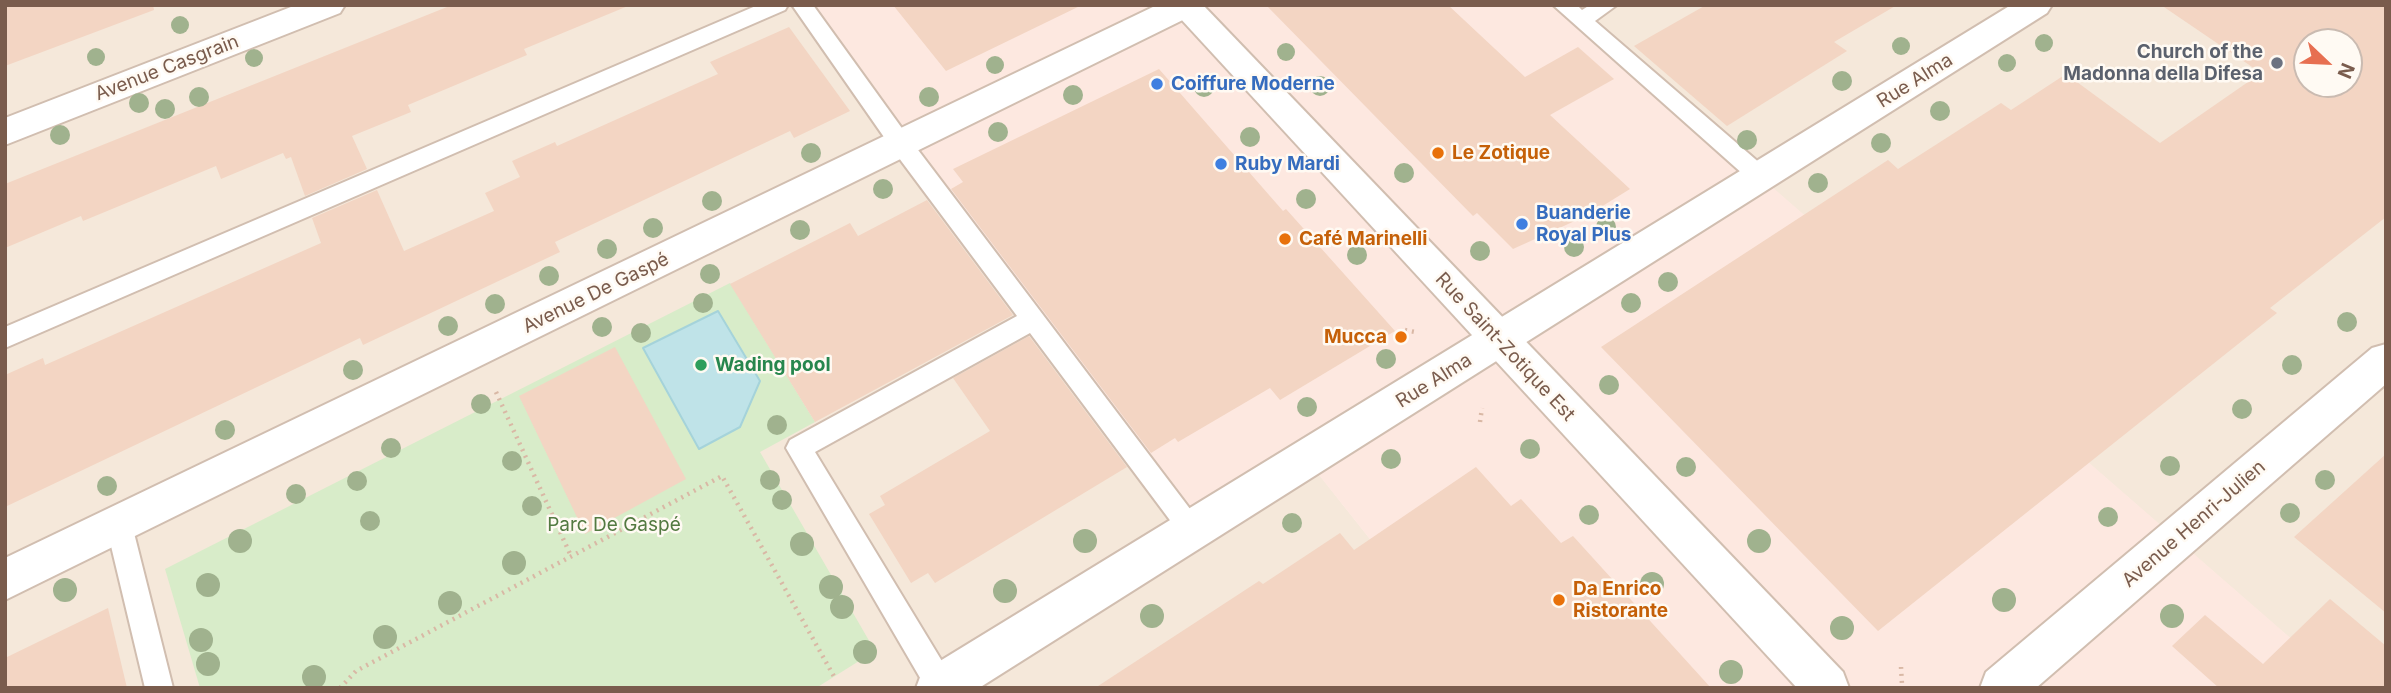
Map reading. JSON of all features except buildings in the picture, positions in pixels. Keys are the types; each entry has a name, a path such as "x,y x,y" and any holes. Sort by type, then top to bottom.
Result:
{"street":[{"name":"Avenue Casgrain","path":"5,132 329,5"},
{"name":"Avenue De Gaspé","path":"5,580 1185,5"},
{"name":"Rue Saint-Zotique Est","path":"1185,5 1827,688"},
{"name":"Rue Alma","path":"940,687 2036,5"},
{"name":"Avenue Henri-Julien","path":"2002,688 2386,360"}],"lane":[{"path":"5,338 778,5"},
{"path":"802,5 901,144 1193,530"},
{"path":"1563,5 1761,177"},
{"path":"1580,20 1607,5"},
{"path":"940,687 799,448 1033,319"},
{"path":"119,525 159,688"}],"path":[{"path":"494,388 571,556"},
{"path":"340,688 356,671 722,475 836,680"},
{"path":"1901,667 1902,685"}],"shaded area":[{"path":"5,5 817,5 1310,463 1488,688 5,688"},
{"path":"810,5 1563,5 2348,688 1488,688 1307,460 1193,530"},
{"path":"1562,5 2386,5 2386,688 2347,688"}],"green space":[{"name":"Parc De Gaspé","path":"730,283 815,422 760,452 875,651 816,688 200,688 165,569"}],"water":[{"name":"Wading pool","path":"718,311 760,381 740,427 699,449 643,348"}],"place":[{"name":"Church of the Madonna della Difesa","path":"2277,63"},
{"name":"Coiffure Moderne","path":"1157,84"},
{"name":"Le Zotique","path":"1438,153"},
{"name":"Ruby Mardi","path":"1221,164"},
{"name":"Buanderie Royal Plus","path":"1522,224"},
{"name":"Café Marinelli","path":"1285,239"},
{"name":"Mucca","path":"1401,337"},
{"name":"Wading pool","path":"701,365"},
{"name":"Da Enrico Ristorante","path":"1559,600"}]}
